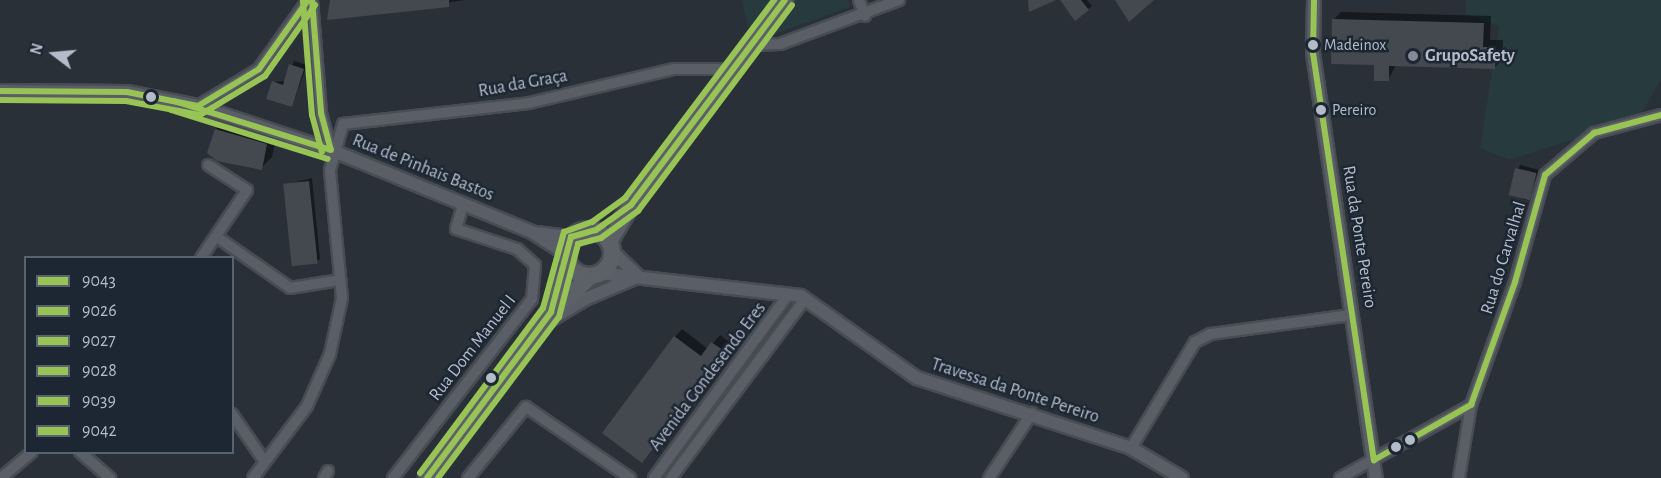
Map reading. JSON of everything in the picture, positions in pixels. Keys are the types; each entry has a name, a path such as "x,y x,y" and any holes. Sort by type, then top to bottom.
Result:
{"main road":[{"path":"427,478 551,312 595,275 631,205 785,0"},
{"path":"551,312 567,259 571,237 596,230 631,205"},
{"path":"596,230 611,246"},
{"path":"567,259 595,275"}],"street":[{"path":"198,106 258,69 310,0"},
{"path":"253,478 307,406 330,354 340,280 331,150 321,113 310,0"},
{"path":"859,0 865,16"},
{"path":"752,45 780,44 865,16 899,0"},
{"name":"Rua da Ponte Pereiro","path":"1314,0 1312,53 1376,478"},
{"name":"Rua da Graça","path":"331,150 343,124 529,103 674,69 735,69"},
{"name":"Rua de Pinhais Bastos","path":"0,91 127,93 198,106 331,150 532,232 571,237"},
{"name":"Rua do Carvalhal","path":"1459,478 1471,405 1515,282 1545,175 1594,134 1661,115"},
{"path":"203,256 248,190 208,165"},
{"name":"Rua Dom Manuel I","path":"393,478 532,299 535,265 517,249 456,229 463,204"},
{"name":"Rua de Pinhais Bastos","path":"532,232 567,259"},
{"path":"217,237 290,288 340,280"},
{"path":"540,327 585,298 639,277 611,246"},
{"name":"Travessa da Ponte Pereiro","path":"595,275 639,277 805,299 917,378 1032,413 1131,448 1182,478"},
{"name":"Avenida Gondesendo Eres","path":"654,478 788,295"},
{"name":"Avenida Gondesendo Eres","path":"672,478 805,299"},
{"path":"1131,448 1195,342 1211,334 1352,315"},
{"path":"1340,478 1471,405"},
{"path":"468,478 526,407 630,478"},
{"path":"989,478 1032,413"},
{"path":"234,417 265,462"},
{"path":"1,478 31,454"},
{"path":"81,454 110,478"}],"green space":[{"path":"742,0 848,0 850,7 774,34 748,27"},
{"path":"1466,0 1661,0 1661,79 1639,118 1509,160 1480,148 1499,26 1466,14"}],"building":[{"path":"330,0 449,0 449,7 327,20"},
{"path":"1028,0 1056,0 1029,12"},
{"path":"1060,0 1081,0 1089,10 1075,21"},
{"path":"1115,0 1154,0 1129,22"},
{"name":"GrupoSafety","path":"1332,19 1484,23 1483,47 1496,47 1495,69 1389,66 1389,81 1374,81 1374,65 1331,64"},
{"path":"289,64 304,69 292,107 266,99 272,81 283,85"},
{"path":"215,129 267,144 262,170 217,161 207,153"},
{"path":"1515,168 1536,173 1530,200 1509,195"},
{"path":"309,181 318,264 292,266 283,184"},
{"path":"674,336 701,356 711,342 726,352 642,463 602,433"}],"transit line":[{"name":"9039","path":"0,91 127,92 198,106 259,69 308,0"},
{"name":"9039","path":"312,0 321,113 331,150"},
{"name":"9028","path":"420,473 543,308 564,232 592,222 625,198 774,0"},
{"name":"9026","path":"427,478 551,312 571,237 596,230 631,205 785,0"},
{"name":"9043","path":"1314,0 1313,53 1374,460"},
{"name":"9042","path":"303,1 312,115 322,152"},
{"name":"9042","path":"0,100 126,101 200,115 265,76 315,5"},
{"name":"9027","path":"438,478 559,317 578,244 601,238 638,211 792,5"},
{"name":"9039","path":"174,101 331,150"},
{"name":"9042","path":"171,110 328,159"},
{"name":"9043","path":"1374,460 1471,405 1515,282 1545,175 1594,133 1661,115"}],"place":[{"name":"Madeinox","path":"1313,45"},
{"name":"GrupoSafety","path":"1413,56"},
{"name":"Pereiro","path":"1321,110"}]}
